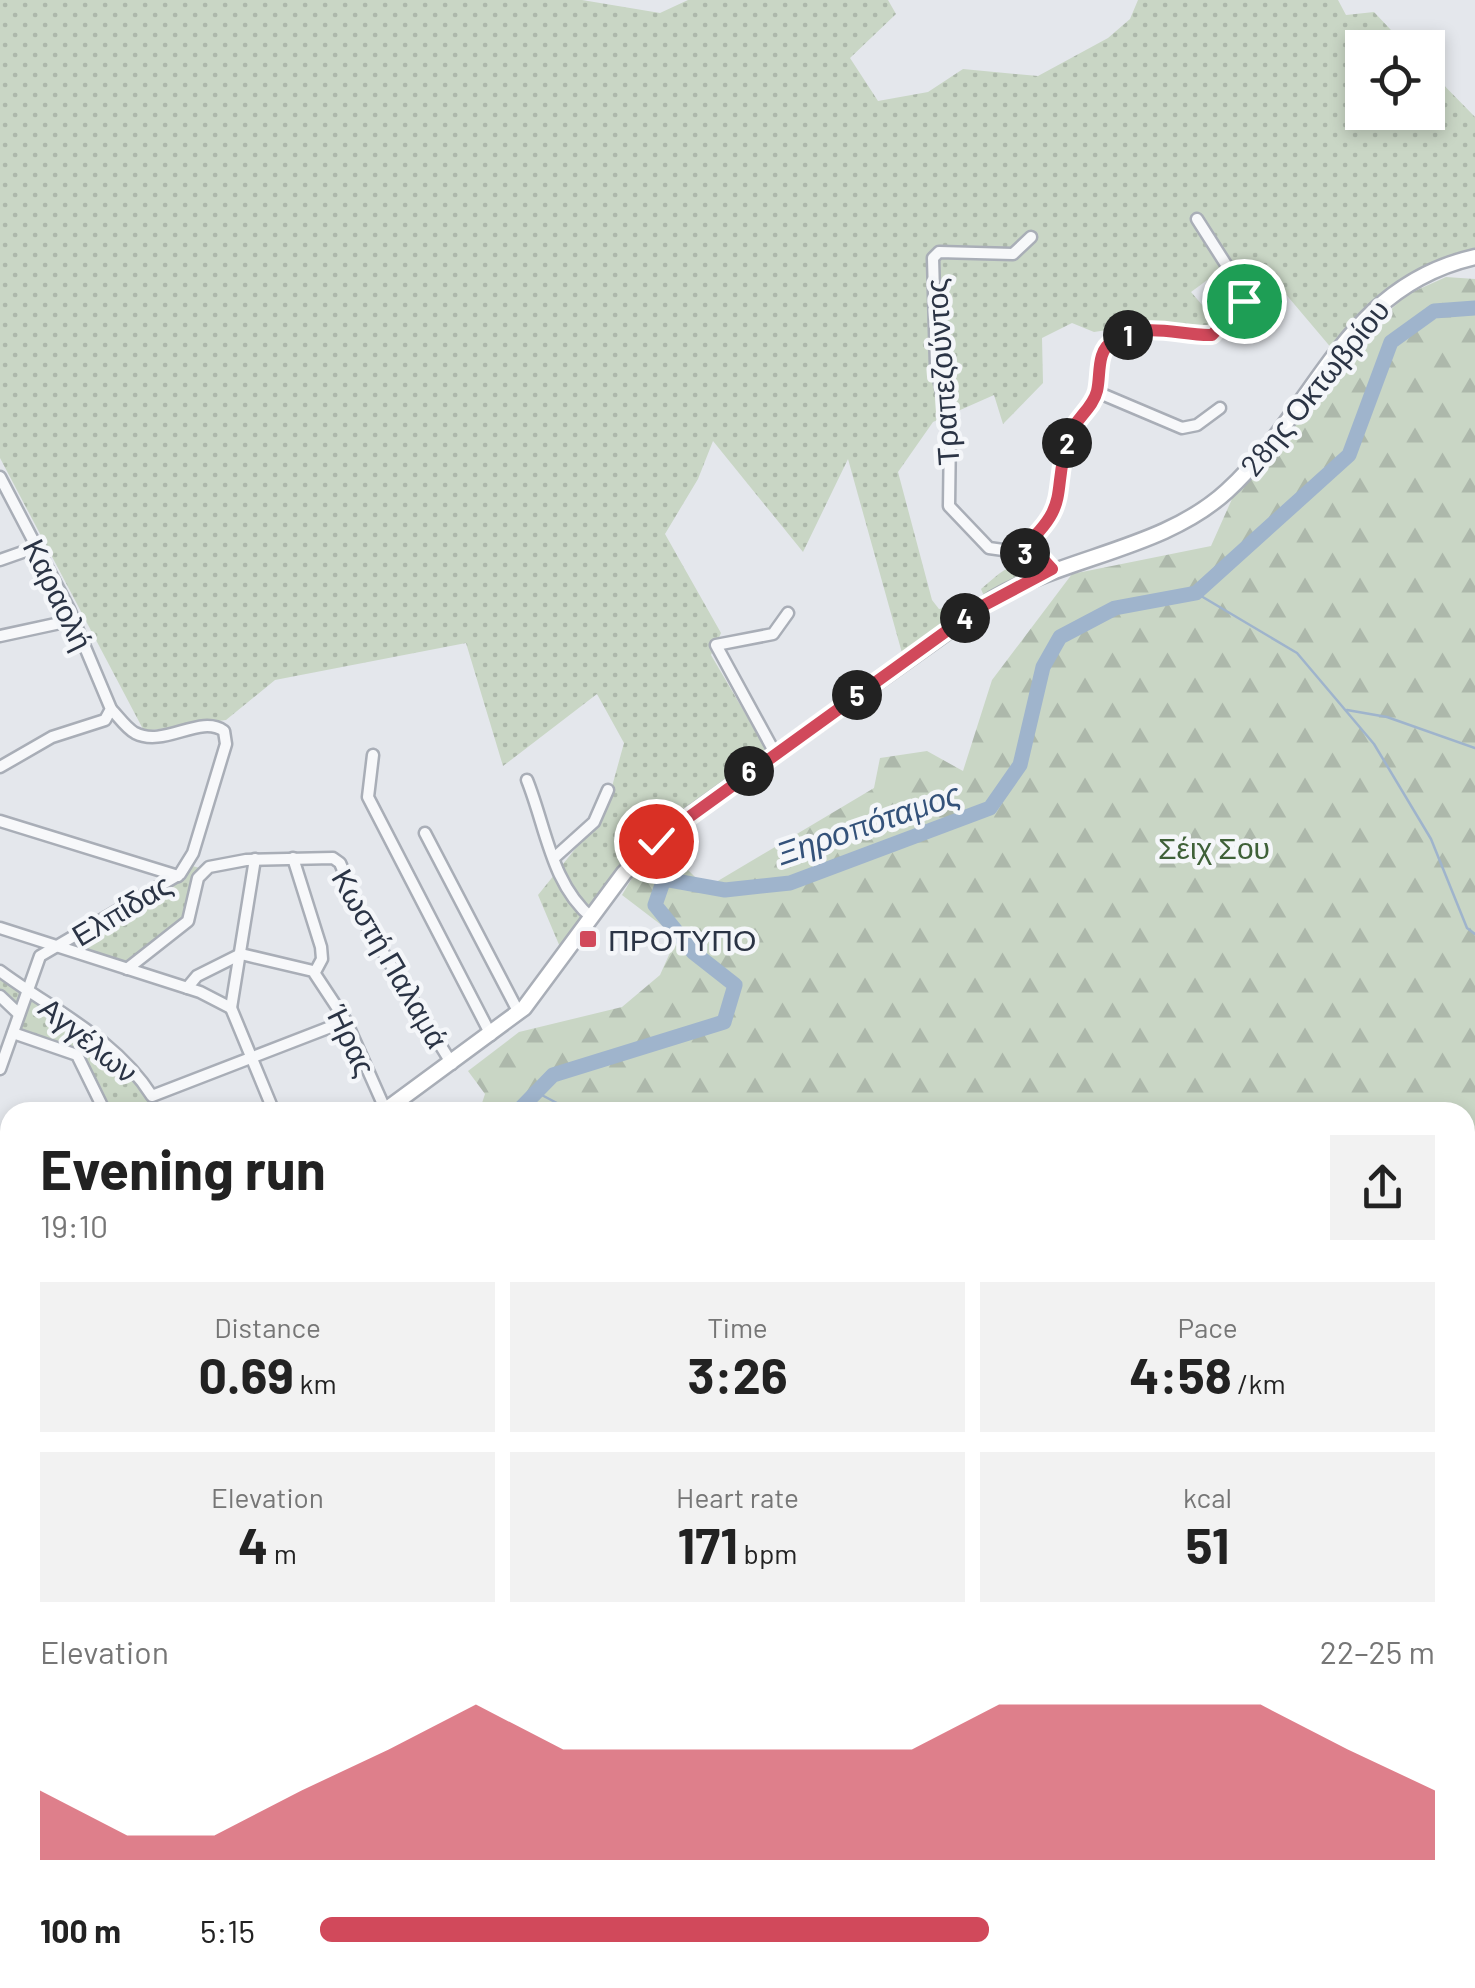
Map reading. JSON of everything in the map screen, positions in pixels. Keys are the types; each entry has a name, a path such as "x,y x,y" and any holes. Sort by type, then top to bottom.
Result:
{"main road":[{"name":"28ης Οκτωβρίου","path":"399,1102 519,1014 632,864 656,841 977,609 1052,569 1176,525 1214,502 1242,476 1379,304 1422,273 1475,257"}],"street":[{"path":"1018,552 1051,521 1060,503 1068,438 1097,392 1100,360 1113,341 1164,328 1212,335 1244,301 1241,288 1197,219"},
{"name":"Τραπεζούντος","path":"1018,552 986,546 948,504 950,430 936,365 933,263 939,252 1013,254 1032,238"},
{"path":"1097,392 1182,428 1197,425 1220,408"},
{"name":"Καραολή","path":"0,477 74,620 111,711 132,731"},
{"path":"0,560 37,547"},
{"path":"1018,552 1042,558 1052,569"},
{"path":"774,753 716,645 773,634 788,614"},
{"path":"0,636 74,620"},
{"path":"0,767 52,737 100,722 111,711"},
{"path":"100,722 132,731"},
{"name":"Ελπίδας","path":"0,1069 38,959 178,876 195,850 226,737 214,726 165,736 132,731"},
{"path":"373,756 367,794 492,1036"},
{"path":"527,780 563,885 592,918"},
{"path":"554,858 594,822 608,790"},
{"path":"0,821 178,876"},
{"path":"425,833 519,1014"},
{"name":"Ήρας","path":"293,858 321,946 322,959 314,972"},
{"name":"Κωστή Παλαμά","path":"127,968 188,921 198,878 208,867 255,859 332,858 340,863 365,923 452,1064"},
{"path":"255,859 230,1008 270,1102"},
{"path":"0,928 187,988 230,1008"},
{"path":"187,988 197,976 241,954"},
{"name":"Ήρας","path":"241,954 314,972 346,1021 381,1102"},
{"name":"Αγγέλων","path":"0,971 106,1045 130,1065 152,1096 346,1021"},
{"path":"0,996 19,1014"},
{"path":"12,1033 76,1055 99,1102"}],"green space":[{"path":"0,0 582,0 660,13 688,0 888,0 896,14 850,58 878,101 928,92 963,69 1038,76 1108,38 1130,19 1138,0 1338,0 1346,15 1374,12 1391,30 1345,30 1345,130 1445,130 1445,86 1475,117 1475,250 1411,273 1378,298 1333,350 1267,272 1243,282 1229,264 1191,292 1216,321 1210,327 1146,324 1094,332 1072,323 1042,338 1043,383 1003,424 994,395 933,422 898,472 932,600 951,616 984,596 981,589 1008,568 1022,564 1039,570 942,630 938,627 902,653 848,459 803,552 713,441 698,479 665,534 721,633 711,655 769,754 644,842 560,947 538,895 605,812 624,743 597,694 503,766 466,643 275,680 226,720 144,731 0,458"},
{"name":"Σέιχ Σου","path":"1446,277 1475,279 1475,1102 482,1102 485,1094 468,1071 519,1032 622,1007 660,975 677,937 622,895 638,868 664,846 706,888 874,788 880,758 927,751 963,771 992,680 1072,574 1211,546 1232,499 1374,326 1406,295"},
{"path":"192,866 200,868 185,917 125,963 80,948 78,941 169,890"},
{"path":"0,976 67,1019 131,1070 154,1102 108,1102 82,1058 19,1033 24,1016 0,991"}],"waterway":[{"name":"Ξηροπόταμος","path":"527,1102 553,1075 724,1022 735,985 693,952 655,905 664,879 725,890 790,883 990,808 1020,765 1043,667 1060,637 1115,608 1196,593 1349,455 1391,342 1434,311 1475,308"},
{"path":"1196,593 1297,653 1374,744 1431,839 1467,928 1475,934"},
{"path":"1347,710 1387,717 1475,748"},
{"path":"536,1092 555,1102"}],"place":[{"name":"ΠΡΟΤΥΠΟ","path":"588,939"}],"route":[{"path":"656,841 977,609 1052,569 1042,558 1018,552 1051,521 1060,503 1068,438 1077,417 1097,392 1100,360 1108,345 1130,334 1164,328 1212,335 1244,301"}]}
